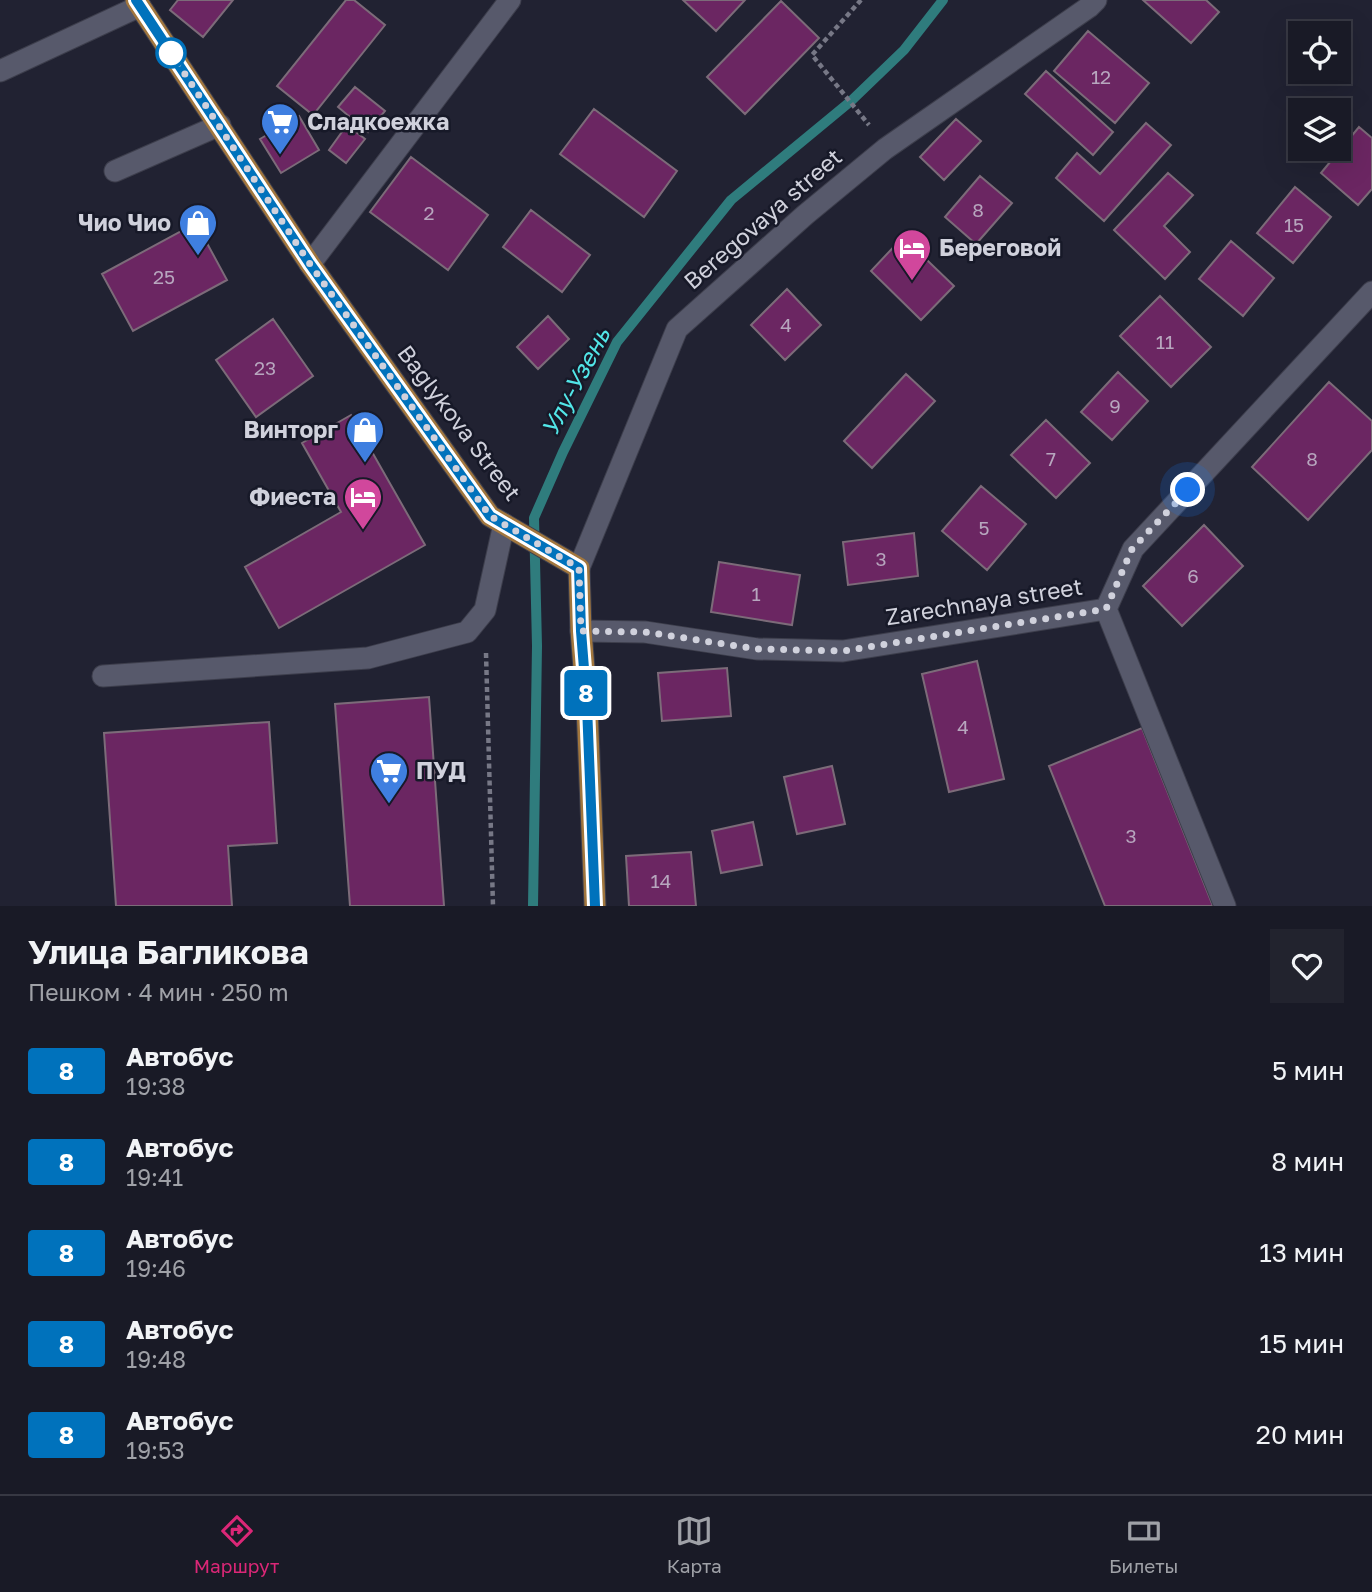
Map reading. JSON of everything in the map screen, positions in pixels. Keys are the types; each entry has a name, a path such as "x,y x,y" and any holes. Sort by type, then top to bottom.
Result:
{"main road":[{"name":"Baglykova Street","path":"138,3 310,264 490,516 579,568"},
{"path":"579,568 595,906"}],"street":[{"path":"310,264 510,0"},
{"name":"Beregovaya street","path":"579,568 677,329 805,215 885,149 1096,0"},
{"path":"0,71 138,3"},
{"path":"115,172 219,125"},
{"name":"Zarechnaya street","path":"581,631 645,632 757,649 843,651 1106,609 1132,549 1372,292"},
{"path":"103,676 368,658 467,632 485,610 510,528"},
{"path":"1106,609 1225,906"}],"path":[{"path":"861,0 812,55 861,113"},
{"path":"485,610 493,906"}],"building":[{"path":"178,0 233,0 203,37 170,10"},
{"path":"346,0 354,0 385,25 313,115 277,86"},
{"path":"683,0 745,0 716,31"},
{"path":"1143,0 1206,0 1219,12 1191,43"},
{"path":"781,1 819,38 745,114 707,77"},
{"path":"1088,31 1149,83 1115,123 1054,71"},
{"path":"1046,71 1113,132 1093,155 1025,94"},
{"path":"355,87 385,111 368,132 338,107"},
{"path":"594,109 677,171 644,217 560,154"},
{"path":"299,116 319,150 281,173 260,139"},
{"path":"956,119 981,141 944,180 920,157"},
{"path":"1146,123 1171,145 1104,221 1056,178 1077,153 1100,174"},
{"path":"347,125 365,139 346,163 329,150"},
{"path":"1359,127 1372,138 1372,189 1358,205 1321,173 1331,161 1351,161 1351,137"},
{"path":"411,157 488,215 448,270 370,212"},
{"path":"1168,173 1193,195 1164,226 1190,252 1165,279 1114,230"},
{"path":"980,176 1012,203 976,244 945,217"},
{"path":"1295,187 1331,217 1293,263 1257,233"},
{"path":"531,210 590,255 562,292 503,247"},
{"path":"196,223 227,280 133,331 102,274"},
{"path":"903,237 954,286 921,320 871,271"},
{"path":"1231,241 1274,278 1243,316 1199,279"},
{"path":"787,289 821,325 785,360 751,325"},
{"path":"1160,296 1211,347 1171,387 1120,336"},
{"path":"548,316 569,339 538,369 517,347"},
{"path":"273,319 313,376 256,417 216,360"},
{"path":"1118,372 1148,401 1112,440 1081,412"},
{"path":"906,374 935,401 872,468 844,441"},
{"path":"1329,382 1372,421 1372,450 1308,520 1252,467"},
{"name":"Фиеста","path":"351,415 425,545 279,628 245,567 341,512 302,443"},
{"path":"1046,420 1090,463 1056,498 1011,455"},
{"path":"981,486 1026,524 987,570 942,531"},
{"path":"1204,525 1243,566 1182,626 1143,586"},
{"path":"914,533 918,576 848,585 843,542"},
{"path":"719,562 800,575 792,625 711,612"},
{"path":"977,661 1004,779 949,792 922,674"},
{"path":"727,668 731,716 662,721 658,673"},
{"name":"ПУД","path":"429,697 444,906 350,906 335,704"},
{"path":"269,722 277,843 228,846 232,906 116,906 104,733"},
{"path":"1142,728 1213,906 1105,906 1049,766"},
{"path":"832,766 845,824 797,834 784,777"},
{"path":"753,822 762,865 721,873 712,831"},
{"path":"691,852 696,906 629,906 626,856"}],"waterway":[{"name":"Улу-Узень","path":"533,906 537,646 534,518 563,452 617,342 731,200 851,101 904,50 943,0"}],"bus line":[{"name":"8","path":"136,0 310,264 490,516 579,568 595,906"}],"place":[{"name":"Сладкоежка","path":"280,156"},
{"name":"Чио Чио","path":"198,257"},
{"name":"Береговой","path":"912,282"},
{"name":"Винторг","path":"365,464"},
{"name":"Фиеста","path":"363,531"},
{"name":"ПУД","path":"389,805"}],"route":[{"path":"171,53 310,264 490,516 579,568 581,631 645,632 757,649 843,651 1106,609 1132,549 1188,490"}]}
